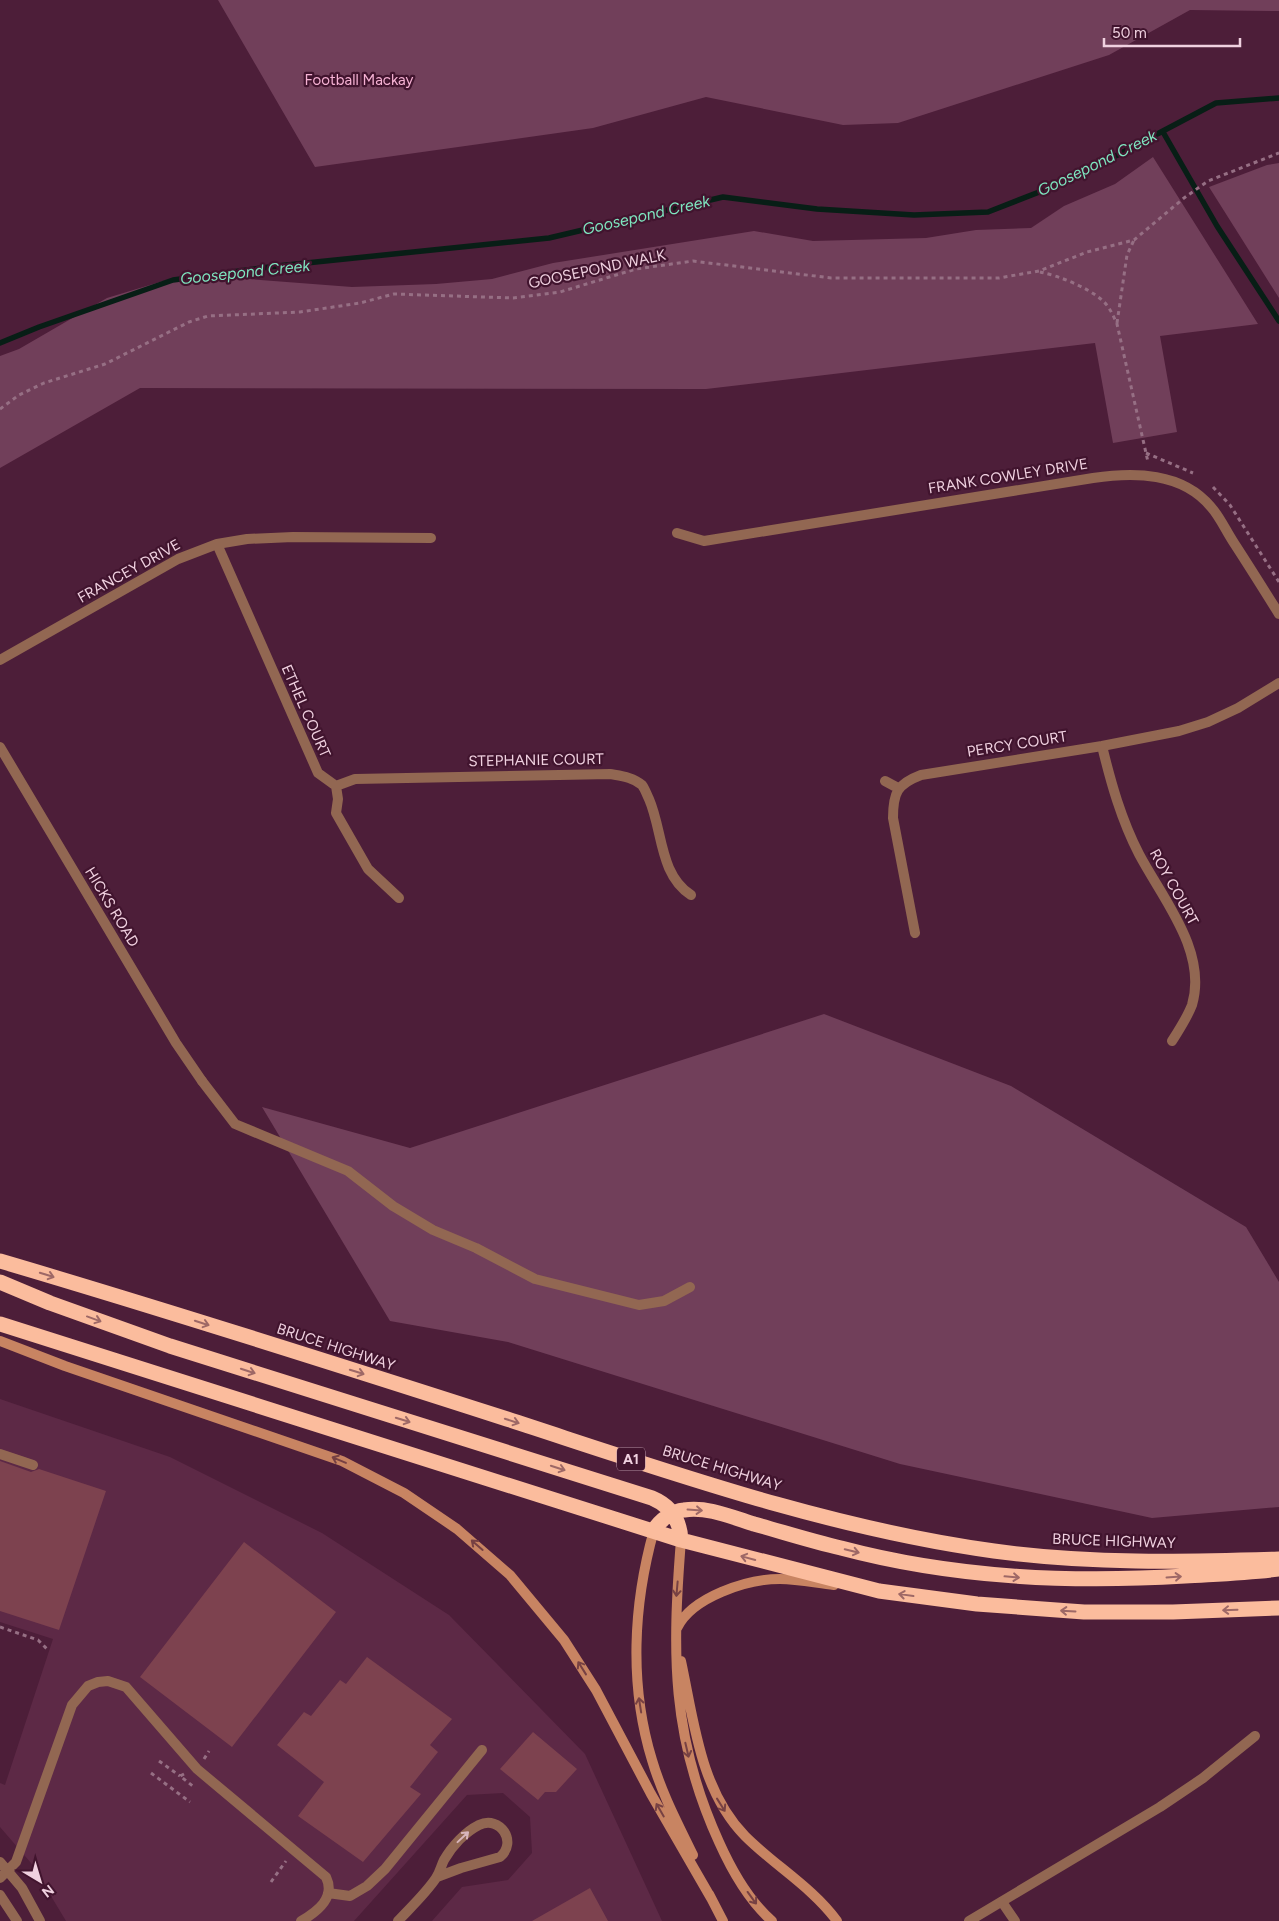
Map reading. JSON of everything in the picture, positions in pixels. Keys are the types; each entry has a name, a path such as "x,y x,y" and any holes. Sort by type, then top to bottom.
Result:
{"highway":[{"name":"BRUCE HIGHWAY","path":"0,1261 160,1309 680,1474 850,1524 963,1546 1064,1558 1153,1561 1279,1559"},
{"path":"0,1282 50,1303 170,1346 645,1496 665,1504 673,1513 679,1524 681,1540"},
{"path":"0,1324 681,1540 880,1591 977,1604 1084,1612 1173,1612 1279,1608"},
{"path":"654,1530 660,1522 673,1513 686,1509 706,1511 885,1559 1011,1577 1052,1580 1123,1579 1250,1573 1279,1569"}],"main road":[{"path":"0,1341 65,1366 342,1461 404,1493 457,1529 510,1575 530,1596 570,1648 596,1690 651,1794 723,1921"},
{"path":"654,1530 642,1577 636,1621 639,1700 648,1746 657,1777 711,1898"},
{"path":"681,1540 676,1635 679,1712 694,1778 714,1831 736,1874 755,1903 772,1921"},
{"path":"837,1921 821,1901 745,1836 717,1798 701,1752 676,1635 685,1616 702,1602 756,1582 784,1579 880,1591"}],"street":[{"name":"FRANK COWLEY DRIVE","path":"677,533 704,541 1122,473 1150,475 1169,479 1189,489 1210,506 1279,614"},
{"name":"FRANCEY DRIVE","path":"0,660 178,559 217,544 247,539 294,537 431,538"},
{"name":"ETHEL COURT","path":"217,544 318,773 336,786"},
{"name":"PERCY COURT","path":"898,788 908,780 921,775 1102,746 1179,731 1208,722 1238,708 1279,682"},
{"name":"ROY COURT","path":"1102,746 1117,805 1138,853 1184,937 1196,976 1192,1003 1186,1018 1172,1041"},
{"name":"HICKS ROAD","path":"0,747 170,1035 235,1124 348,1171 393,1206 433,1230 476,1248 535,1279 639,1305 664,1301 690,1287"},
{"name":"STEPHANIE COURT","path":"336,786 355,779 610,774 632,778 643,786 653,807 666,861 676,884 691,895"},
{"path":"885,781 898,788 893,801 894,818 916,933"},
{"path":"336,786 338,799 336,813 368,869 399,898"},
{"path":"0,1454 33,1465"},
{"path":"40,1921 22,1888 2,1870 16,1862 72,1705 88,1686 108,1681 126,1687 197,1769 326,1877 329,1883 328,1893 322,1907 302,1921"},
{"path":"969,1921 1160,1807 1203,1778 1255,1736"},
{"path":"328,1893 350,1896 374,1880 482,1750"},
{"path":"398,1921 437,1877 450,1852 474,1828 488,1823 496,1824 504,1830 508,1840 507,1846 500,1857 437,1877"},
{"path":"0,1895 17,1921"},
{"path":"1002,1902 1015,1921"}],"path":[{"name":"GOOSEPOND WALK","path":"0,409 19,395 36,387 105,364 189,322 208,316 300,312 360,303 394,294 513,298 560,292 636,269 693,261 830,278 999,278 1039,271 1087,252 1134,240 1184,198 1208,181 1279,153"},
{"path":"1117,324 1127,255 1134,240"},
{"path":"1039,271 1058,276 1102,300 1111,311 1117,324 1150,475"},
{"path":"0,1627 38,1640 48,1650"},
{"path":"159,1761 180,1776"},
{"path":"151,1772 190,1802"},
{"path":"271,1882 286,1861"}],"shaded area":[{"path":"0,1399 170,1457 322,1533 449,1615 585,1754 662,1921 432,1921 462,1887 508,1880 532,1853 530,1817 503,1793 467,1795 354,1921 66,1921 31,1863 0,1827 0,1783 5,1785 53,1639 0,1622"}],"green space":[{"name":"Football Mackay","path":"218,0 1279,0 1279,11 1190,10 1109,55 898,123 843,125 706,97 593,128 315,167"},
{"path":"1153,157 1258,324 1160,336 1177,432 1113,443 1095,343 706,389 140,388 0,468 0,356 19,349 107,298 163,281 235,278 352,287 436,284 492,279 553,263 754,231 813,241 926,238 976,230 1031,228 1064,206 1115,184"},
{"path":"1279,163 1279,298 1209,187 1267,165"},
{"path":"824,1014 1011,1086 1246,1227 1279,1282 1279,1507 1152,1518 900,1464 508,1342 390,1321 262,1107 410,1148"}],"building":[{"path":"0,1461 31,1472 39,1469 106,1491 59,1630 0,1611"},
{"path":"244,1542 336,1612 232,1747 140,1677"},
{"path":"367,1657 452,1719 430,1745 438,1752 410,1787 421,1794 363,1862 298,1816 324,1782 277,1745 304,1712 311,1716 340,1680 346,1684"},
{"path":"533,1732 577,1769 556,1792 545,1792 538,1800 500,1769"},
{"path":"590,1888 608,1921 532,1921"}],"waterway":[{"name":"Goosepond Creek","path":"0,343 39,327 173,280 277,266 549,238 723,197 817,209 914,215 988,212 1070,180 1216,103 1279,98"},
{"path":"1163,132 1217,226 1279,321"}]}
